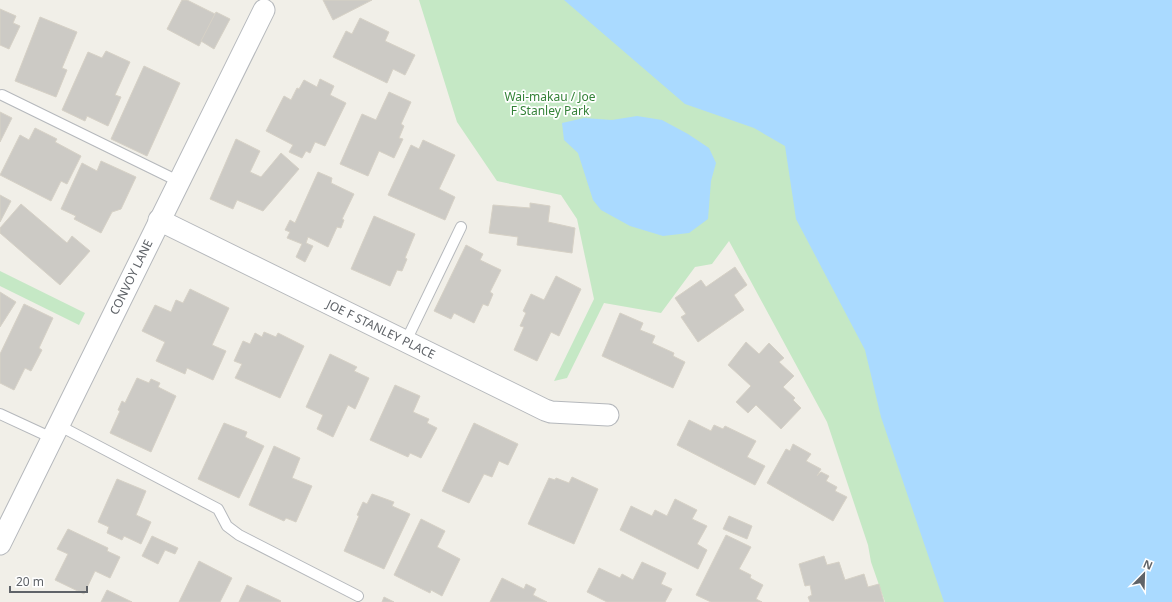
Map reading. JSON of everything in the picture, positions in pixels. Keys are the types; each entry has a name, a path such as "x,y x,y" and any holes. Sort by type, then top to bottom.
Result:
{"street":[{"name":"CONVOY LANE","path":"0,544 178,181 264,10"},
{"name":"JOE F STANLEY PLACE","path":"159,220 551,412 608,415"}],"lane":[{"path":"2,95 178,181"},
{"path":"406,341 461,227"},
{"path":"0,414 55,431 218,509 227,526 240,535 358,596"}],"green space":[{"name":"Wai-makau / Joe F Stanley Park","path":"419,0 1172,0 1172,602 885,602 871,562 868,545 827,422 729,241 712,264 695,267 661,313 604,303 567,378 554,381 594,299 577,219 561,195 497,181 457,122"},
{"path":"0,271 85,313 79,325 0,286"}],"water":[{"path":"564,0 1172,0 1172,602 944,602 881,417 865,350 796,219 785,146 754,128 685,104"},
{"path":"637,116 662,120 688,134 709,148 716,163 711,181 708,219 689,233 663,236 630,226 601,210 593,200 578,153 564,140 562,123 584,118 612,120"}],"building":[{"path":"182,0 187,0 215,14 199,46 167,29"},
{"path":"323,0 372,0 333,20"},
{"path":"0,9 16,16 13,23 20,26 9,49 0,45"},
{"path":"216,12 230,19 214,49 201,41"},
{"path":"40,17 77,32 62,68 67,70 56,97 15,81"},
{"path":"360,18 389,32 385,41 415,55 405,75 393,69 387,83 333,57 346,31 352,34"},
{"path":"106,51 130,62 115,95 121,97 108,126 87,116 85,121 62,110 88,52 102,58"},
{"path":"144,66 180,83 147,156 111,139"},
{"path":"320,79 334,86 330,95 346,103 325,146 315,142 310,153 306,151 302,158 289,152 293,145 266,131 284,96 291,100 297,88 299,89 304,80 317,87"},
{"path":"389,92 411,102 401,124 404,126 399,138 403,139 394,158 379,151 368,176 340,164 362,114 376,120"},
{"path":"0,112 12,118 0,142"},
{"path":"35,128 57,139 55,142 81,156 67,184 61,181 51,201 0,175 20,135 29,140"},
{"path":"236,139 260,151 250,172 261,177 281,153 299,169 263,211 237,200 233,209 210,199"},
{"path":"423,140 455,155 439,189 455,197 445,220 388,195 411,145 419,149"},
{"path":"101,161 136,177 121,209 112,212 101,233 74,219 76,216 61,209 82,163 97,171"},
{"path":"318,172 332,178 331,183 354,194 342,219 344,220 341,228 337,227 328,247 308,237 306,243 313,246 305,262 296,257 302,244 287,238 290,232 285,230 290,220 295,223"},
{"path":"0,195 11,201 0,222"},
{"path":"530,203 550,206 548,222 575,228 572,253 517,245 518,237 489,233 493,205 530,208"},
{"path":"21,204 67,243 72,236 90,251 60,285 0,233 0,228"},
{"path":"374,216 415,234 405,258 407,259 402,271 397,270 390,286 351,269"},
{"path":"466,245 483,254 480,260 501,270 490,292 493,294 488,306 483,304 474,323 454,313 451,319 434,311"},
{"path":"735,267 747,285 734,295 744,310 698,342 681,317 686,314 675,298 701,280 706,287"},
{"path":"556,276 581,289 559,336 551,332 537,361 514,350 524,327 520,326 526,313 523,311 531,294 544,300"},
{"path":"190,289 229,308 212,345 226,351 213,380 187,368 185,374 156,361 165,342 142,331 155,305 171,312 176,300 183,303"},
{"path":"0,292 16,302 0,327"},
{"path":"24,304 53,318 39,348 42,350 31,371 25,368 14,390 0,383 0,354"},
{"path":"620,313 643,323 640,330 655,336 652,343 674,353 673,356 685,362 673,388 602,356"},
{"path":"264,332 276,337 278,333 304,346 280,398 235,378 242,364 234,361 243,341 250,344 255,333 262,337"},
{"path":"746,342 759,354 769,343 784,358 779,362 794,376 783,387 795,398 793,400 801,408 781,429 756,405 748,413 736,402 751,386 728,365"},
{"path":"330,354 357,367 354,371 369,378 355,409 348,405 333,437 317,429 323,415 306,407"},
{"path":"137,378 149,383 151,379 160,383 158,387 176,396 151,452 110,433 120,411 118,410 122,401 125,403"},
{"path":"395,385 420,396 413,412 429,419 427,423 437,428 421,458 410,453 408,457 370,440"},
{"path":"689,420 711,431 714,425 723,429 725,426 756,441 747,457 765,466 755,485 677,445"},
{"path":"224,423 247,432 245,437 264,446 239,498 198,479"},
{"path":"474,423 518,444 508,465 499,461 492,477 484,474 469,503 442,491"},
{"path":"793,444 811,454 806,461 821,469 817,476 821,472 829,476 826,481 837,487 835,491 847,497 833,521 767,483 786,449 790,451"},
{"path":"274,446 300,458 292,478 312,486 296,522 286,518 284,521 249,505"},
{"path":"572,477 598,489 574,544 528,524 549,478 555,480 556,478 569,483"},
{"path":"117,479 146,491 136,515 151,522 141,544 124,536 122,540 107,533 109,527 98,522"},
{"path":"372,494 394,502 392,506 410,514 384,569 344,551 359,516 357,515 363,502 367,504"},
{"path":"675,499 697,510 692,519 707,526 697,544 707,550 698,569 620,530 631,506 652,516 655,510 667,516"},
{"path":"729,516 752,526 747,539 723,529"},
{"path":"421,519 445,531 437,547 460,559 442,596 431,590 430,593 394,575"},
{"path":"68,529 108,548 107,551 120,557 110,578 95,571 84,594 55,580 68,554 57,549"},
{"path":"726,535 751,547 739,569 751,575 750,578 763,585 756,599 762,602 711,602 696,595"},
{"path":"152,536 178,548 175,554 165,550 158,564 142,556"},
{"path":"824,556 827,565 839,562 845,580 864,574 868,587 879,584 884,602 810,602 808,597 812,595 810,585 805,586 799,564"},
{"path":"199,561 232,578 220,602 179,602"},
{"path":"642,562 666,573 661,584 672,589 665,602 607,602 587,592 599,568 620,578 622,574 633,580"},
{"path":"502,578 524,589 526,584 536,589 533,595 547,602 490,602"},
{"path":"247,585 281,601 239,602"},
{"path":"107,590 132,602 101,602"},
{"path":"384,597 394,602 382,602"}]}
